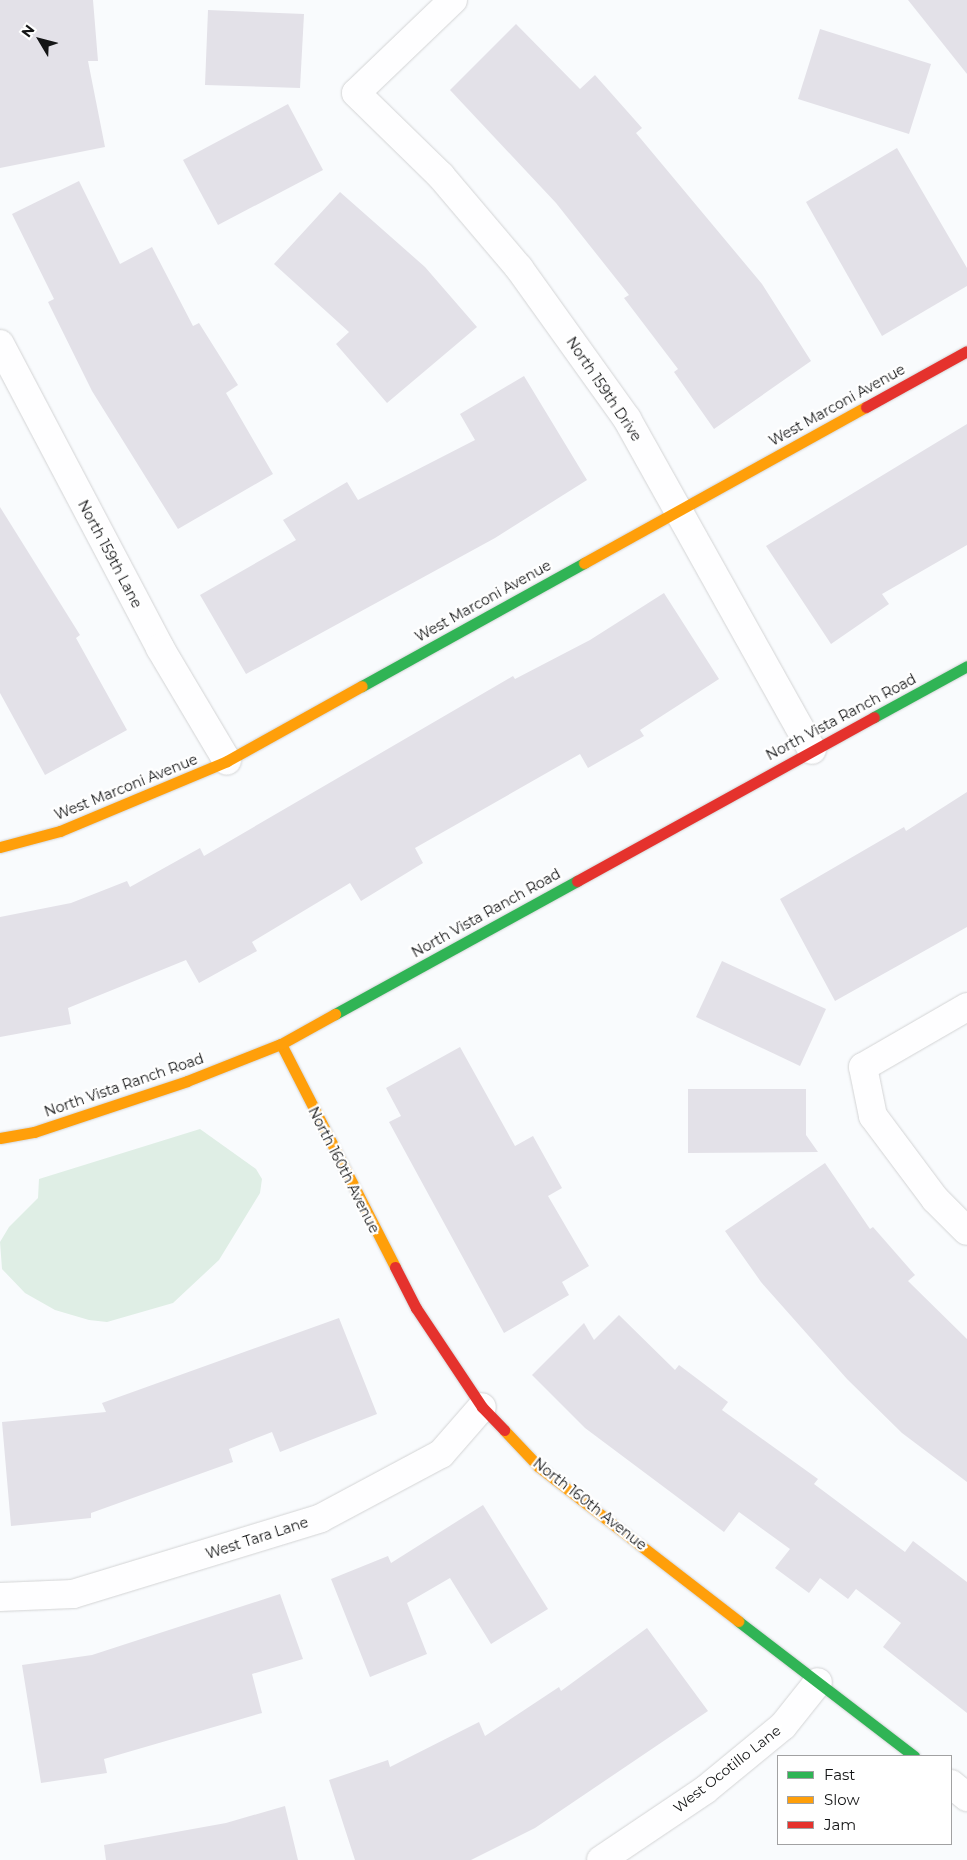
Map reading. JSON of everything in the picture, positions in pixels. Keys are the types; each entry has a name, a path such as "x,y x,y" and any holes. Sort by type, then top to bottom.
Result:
{"street":[{"name":"North 159th Drive","path":"453,0 356,94 442,176 519,268 627,419 812,750"},
{"name":"North 159th Lane","path":"0,344 160,648 227,761"},
{"name":"West Marconi Avenue","path":"0,847 60,831 227,761 967,351"},
{"name":"North Vista Ranch Road","path":"0,1138 34,1132 187,1081 281,1044 967,666"},
{"path":"967,1007 863,1067 873,1116 935,1199 967,1231"},
{"name":"North 160th Avenue","path":"281,1044 416,1308 482,1407 539,1468 913,1755"},
{"name":"West Tara Lane","path":"0,1597 73,1594 321,1518 440,1454 482,1407"},
{"name":"West Ocotillo Lane","path":"601,1860 705,1790 776,1732 818,1682"},
{"path":"952,1785 967,1797"}],"shaded area":[{"path":"200,1129 256,1169 262,1179 260,1193 219,1260 173,1303 107,1322 89,1320 55,1310 25,1293 2,1269 0,1242 9,1227 38,1198 39,1179"}],"building":[{"path":"0,0 93,0 98,61 88,61 105,147 0,168"},
{"path":"908,0 967,0 967,74"},
{"path":"208,10 304,14 300,88 205,85"},
{"path":"516,24 580,89 595,75 642,128 636,133 762,284 811,361 714,429 674,372 678,369 624,298 629,295 556,203 450,90"},
{"path":"820,29 931,64 909,134 798,99"},
{"path":"288,104 323,170 218,225 183,160"},
{"path":"897,148 967,268 967,286 882,336 806,202"},
{"path":"79,181 120,264 152,247 193,326 199,323 238,385 226,393 273,474 178,529 92,391 48,302 54,299 12,214"},
{"path":"340,192 425,267 477,327 387,403 336,344 349,332 274,264"},
{"path":"524,376 587,480 495,538 246,674 200,595 296,540 283,520 347,482 358,500 475,440 460,414"},
{"path":"967,424 967,545 882,594 889,604 831,644 766,546"},
{"path":"0,507 80,635 76,638 127,730 45,775 0,693"},
{"path":"664,593 719,679 640,730 644,736 588,768 580,754 415,848 423,863 361,901 350,883 252,942 257,951 199,983 186,960 68,1008 71,1024 0,1037 0,917 71,903 127,881 130,887 200,848 204,856 513,676 515,679 590,640"},
{"path":"967,792 967,927 835,1001 780,899 904,827 906,831"},
{"path":"722,961 826,1009 800,1066 696,1017"},
{"path":"460,1047 515,1146 533,1136 562,1188 548,1196 589,1266 562,1282 569,1295 504,1333 389,1122 401,1116 386,1088"},
{"path":"688,1089 806,1089 806,1135 818,1152 688,1153"},
{"path":"825,1163 870,1229 873,1227 915,1275 908,1281 967,1339 967,1482 902,1433 847,1379 761,1282 725,1231"},
{"path":"619,1315 675,1370 679,1365 728,1402 722,1410 818,1479 814,1484 905,1552 913,1541 967,1582 967,1713 883,1647 901,1623 856,1589 848,1599 820,1578 809,1593 775,1568 790,1549 739,1512 724,1532 585,1428 532,1375 584,1323 594,1340"},
{"path":"339,1318 377,1414 280,1452 272,1432 229,1449 233,1462 91,1513 91,1518 11,1526 2,1422 106,1412 102,1403"},
{"path":"483,1505 548,1609 491,1644 450,1578 407,1603 427,1654 370,1677 331,1579 388,1556 391,1563"},
{"path":"280,1594 303,1659 252,1674 262,1713 104,1759 107,1773 41,1783 22,1665 92,1655"},
{"path":"647,1628 708,1711 535,1828 471,1860 355,1860 329,1780 388,1760 390,1767 479,1722 485,1736 559,1687 561,1691"},
{"path":"285,1806 298,1860 106,1860 104,1845 226,1823"}],"traffic: fast":[{"path":"362,686 584,563"},
{"path":"874,717 967,666"},
{"path":"335,1014 577,881"},
{"path":"738,1621 913,1755"}],"traffic: slow":[{"path":"584,563 866,407"},
{"path":"0,847 60,831 227,761 362,686"},
{"path":"0,1138 34,1132 187,1081 281,1044 335,1014"},
{"path":"281,1044 395,1267"},
{"path":"504,1430 539,1467 738,1621"}],"traffic: jam":[{"path":"866,407 967,351"},
{"path":"577,881 874,717"},
{"path":"395,1267 416,1308 482,1407 504,1430"}]}
